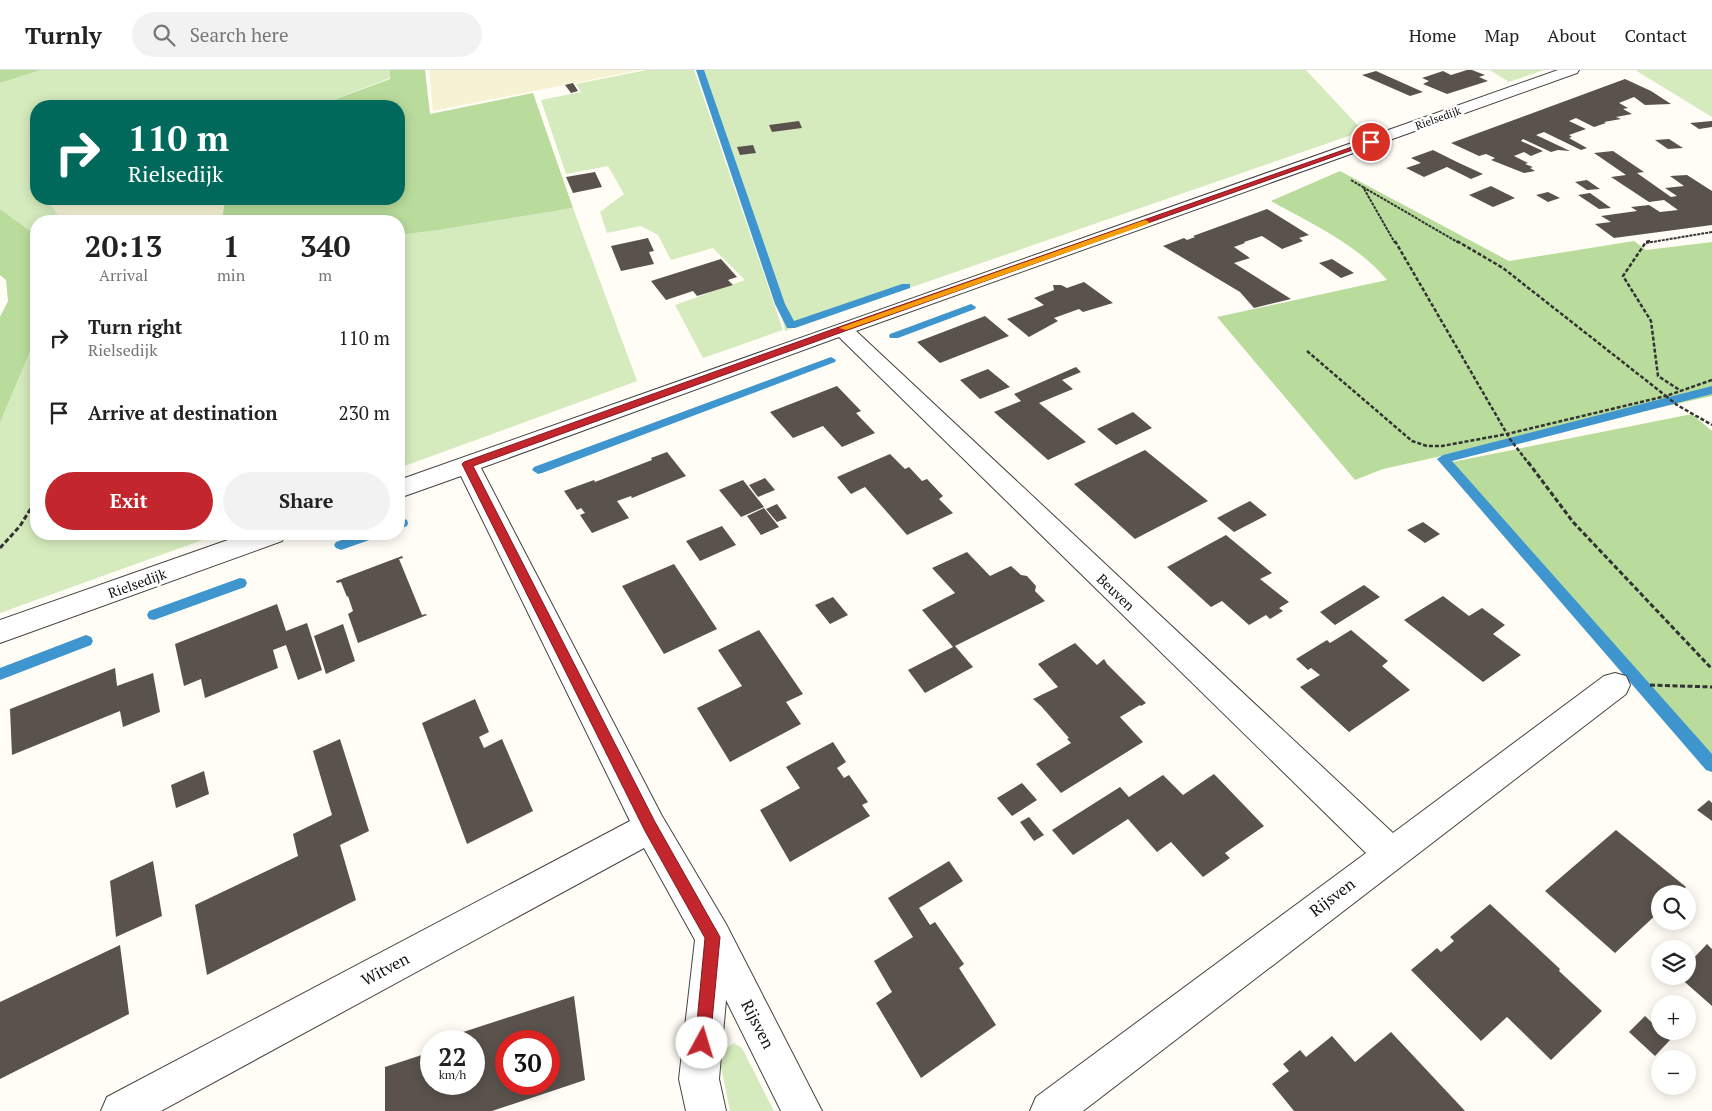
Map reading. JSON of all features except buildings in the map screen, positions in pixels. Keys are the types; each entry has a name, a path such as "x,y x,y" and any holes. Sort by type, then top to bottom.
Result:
{"street":[{"name":"Rielsedijk","path":"405,487 842,329 1319,162 1572,70"},
{"name":"Beuven","path":"842,329 1390,853"},
{"name":"Rijsven","path":"467,464 650,827 713,937 802,1111"},
{"name":"Rielsedijk","path":"0,632 256,540"},
{"name":"Rijsven","path":"1050,1111 1615,685"},
{"name":"Witven","path":"121,1111 650,827"},
{"path":"706,1111 699,1079 713,937"}],"path":[{"path":"1319,162 1503,268 1677,405 1712,425"},
{"path":"1363,187 1507,434 1573,522 1712,669"},
{"path":"1681,391 1658,376 1651,321 1623,276 1646,242 1712,232"},
{"path":"1307,351 1412,441 1427,446 1442,446 1507,434 1667,397 1712,380"},
{"path":"0,548 20,526 30,510"},
{"path":"1649,686 1712,687"}],"shaded area":[{"path":"429,70 641,70 433,111"},
{"path":"51,205 224,205 223,215 58,215"}],"green space":[{"path":"0,70 41,70 0,83"},
{"path":"41,70 390,70 390,78 333,100 30,100 30,205 51,205 58,215 30,215 30,231 0,209 0,83"},
{"path":"390,70 425,70 430,114 533,93 573,208 405,234 405,215 223,215 224,205 405,205 405,100 333,100 390,79"},
{"path":"647,70 694,70 783,330 703,358 675,305 745,280 713,248 671,260 658,235 641,226 607,233 600,212 624,194 608,166 566,174 541,100 581,92 576,84"},
{"path":"700,70 1306,70 1363,131 785,331 778,300"},
{"path":"1490,70 1544,70 1509,82"},
{"path":"1635,70 1712,70 1712,117"},
{"path":"1340,171 1509,261 1634,241 1646,250 1712,242 1712,396 1383,469 1355,480 1217,317 1387,280 1375,267 1348,245 1271,201"},
{"path":"573,208 637,381 405,466 405,234"},
{"path":"0,209 30,231 30,351 0,423 0,317 8,301 6,280 0,275"},
{"path":"30,351 30,540 202,540 0,613 0,423"},
{"path":"1692,414 1712,431 1712,762 1447,463"},
{"path":"734,1043 742,1048 774,1111 730,1111 720,1062 724,1049"}],"waterway":[{"path":"700,70 780,304 791,326 906,286"},
{"path":"894,336 971,307"},
{"path":"538,470 831,360"},
{"path":"1515,442 1712,390"},
{"path":"1511,443 1443,459 1712,765"},
{"path":"341,545 356,540"},
{"path":"154,615 240,583"},
{"path":"0,674 86,641"}],"slow traffic":[{"path":"843,328 1145,222"}],"route":[{"path":"702,1043 713,937 650,827 467,464 1371,142"}]}
